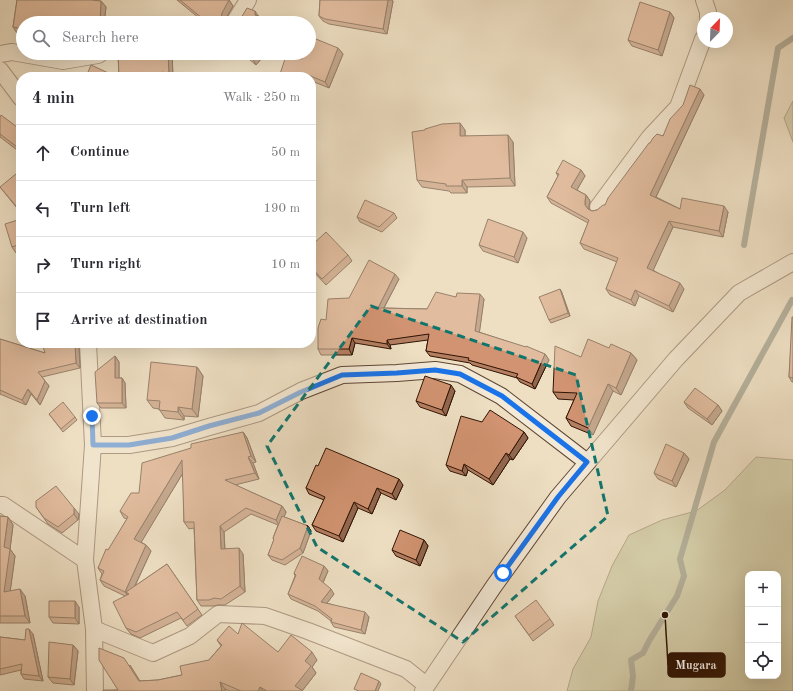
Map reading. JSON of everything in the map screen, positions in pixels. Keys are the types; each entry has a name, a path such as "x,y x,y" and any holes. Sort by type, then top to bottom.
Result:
{"street":[{"path":"238,16 248,0"},
{"path":"704,0 708,12"},
{"path":"598,207 649,138 678,107 700,48"},
{"path":"0,54 16,53"},
{"path":"57,60 69,60"},
{"path":"0,70 16,91"},
{"path":"94,629 153,653 190,636 218,614 265,616 406,669 424,688 494,586 558,497 676,359 739,293 793,262"},
{"path":"88,348 93,445 85,560 94,629 95,691"},
{"path":"93,445 129,445 172,438 209,426 259,413 301,392 342,375 435,370 460,374 502,396 587,462"},
{"path":"0,505 3,505 85,560"}],"highlighted area":[{"path":"371,306 576,375 608,516 463,642 317,547 267,446"}],"green space":[{"path":"793,101 793,142 784,118"},
{"path":"756,457 793,460 793,691 567,691 573,669 591,637 598,601 612,566 629,535 662,520 696,511 725,490"}],"building":[{"path":"17,0 101,1 100,16 16,16 16,28 13,27"},
{"path":"180,0 229,0 221,16 199,16"},
{"path":"320,0 388,0 383,29 325,19 319,16"},
{"path":"640,2 670,12 658,50 628,40"},
{"path":"247,8 255,11 255,15 258,16 242,16"},
{"path":"316,39 338,48 325,82 316,78 316,72 281,72 285,60 316,60"},
{"path":"118,60 168,60 169,72 119,72"},
{"path":"91,65 106,72 88,72"},
{"path":"690,85 700,89 650,195 680,209 682,198 724,206 719,231 669,221 647,268 680,283 669,306 635,290 631,300 606,289 618,258 580,243 589,220 547,197 559,174 556,173 563,160 581,170 571,187 586,195 585,205 588,209 592,211 597,210 605,205 608,198 653,138 657,134 663,136 670,119 683,105"},
{"path":"1,115 16,126 16,146 0,134"},
{"path":"460,123 460,136 508,135 510,178 462,180 462,186 446,186 446,184 417,180 412,132 425,130 442,124"},
{"path":"16,174 16,206 0,187"},
{"path":"365,200 394,213 379,227 357,217"},
{"path":"488,219 523,232 514,257 479,245"},
{"path":"16,221 16,246 12,247 5,224"},
{"path":"326,232 348,255 322,279 316,272 316,241"},
{"path":"369,260 395,274 378,308 427,309 436,292 456,297 457,293 480,294 475,331 526,346 545,354 532,384 516,377 518,374 468,360 469,358 426,351 429,334 387,340 387,344 352,338 349,349 318,349 318,328 321,319 326,320 328,299 349,298"},
{"path":"560,289 568,313 549,320 539,297"},
{"path":"793,317 793,378 789,377"},
{"path":"0,339 16,344 16,348 29,348 45,353 44,348 75,348 76,363 38,372 45,381 37,400 28,389 22,400 0,390"},
{"path":"588,339 609,348 611,344 631,353 616,388 608,384 588,428 566,418 577,393 553,392 555,346 581,357"},
{"path":"115,356 115,378 122,378 122,403 97,403 95,372"},
{"path":"151,362 197,367 192,409 178,407 178,412 159,410 160,401 147,400"},
{"path":"425,376 451,385 442,410 416,401"},
{"path":"695,388 718,405 707,419 684,402"},
{"path":"63,402 75,417 61,429 49,414"},
{"path":"490,410 524,432 509,455 506,453 489,479 464,464 462,471 446,465 461,416 482,422"},
{"path":"243,432 251,456 248,457 255,473 225,480 282,506 276,520 246,508 220,526 221,549 239,548 240,586 221,599 214,598 209,600 197,600 194,522 184,522 182,460 134,539 146,545 125,592 100,580 104,571 98,568 106,549 108,550 128,517 120,511 131,493 139,493 142,463 191,448 191,444"},
{"path":"666,444 684,453 672,481 654,473"},
{"path":"326,448 399,479 392,494 377,488 368,509 354,502 339,536 312,525 325,497 306,488 316,465 318,466"},
{"path":"56,486 74,508 74,514 58,527 44,518 36,507 36,501"},
{"path":"0,516 8,517 4,547 10,549 4,592 20,589 25,616 0,616"},
{"path":"282,516 308,526 300,548 282,560 268,555"},
{"path":"400,530 424,540 416,560 392,550"},
{"path":"302,556 324,566 319,579 331,589 321,602 365,612 361,630 331,622 332,619 315,606 288,594 296,575 294,573"},
{"path":"167,564 198,609 183,620 177,612 136,632 126,628 113,602 129,594 126,592"},
{"path":"536,600 550,619 529,635 515,616"},
{"path":"49,601 75,601 75,618 49,617"},
{"path":"242,623 278,652 291,635 312,652 305,661 311,666 295,686 303,691 267,691 260,687 258,691 241,691 220,682 222,691 103,691 118,690 99,660 99,648 124,658 139,681 158,680 182,675 180,666 209,660 222,645 217,640 229,626 238,634"},
{"path":"26,629 29,629 39,676 21,674 22,664 0,669 0,637 25,640"},
{"path":"49,642 73,645 70,679 48,677"},
{"path":"361,673 379,681 375,691 359,691 354,689"}],"waterway":[{"path":"744,245 778,48 793,38"},
{"path":"631,691 633,676 631,660 643,653 677,596 684,576 680,559 714,442 792,300 793,301"}],"place":[{"name":"Mugara","path":"665,615"}],"route":[{"path":"92,416 93,445 129,445 172,438 209,426 259,413 301,392 342,375 435,370 460,374 502,396 587,462 558,497 503,573"}]}
